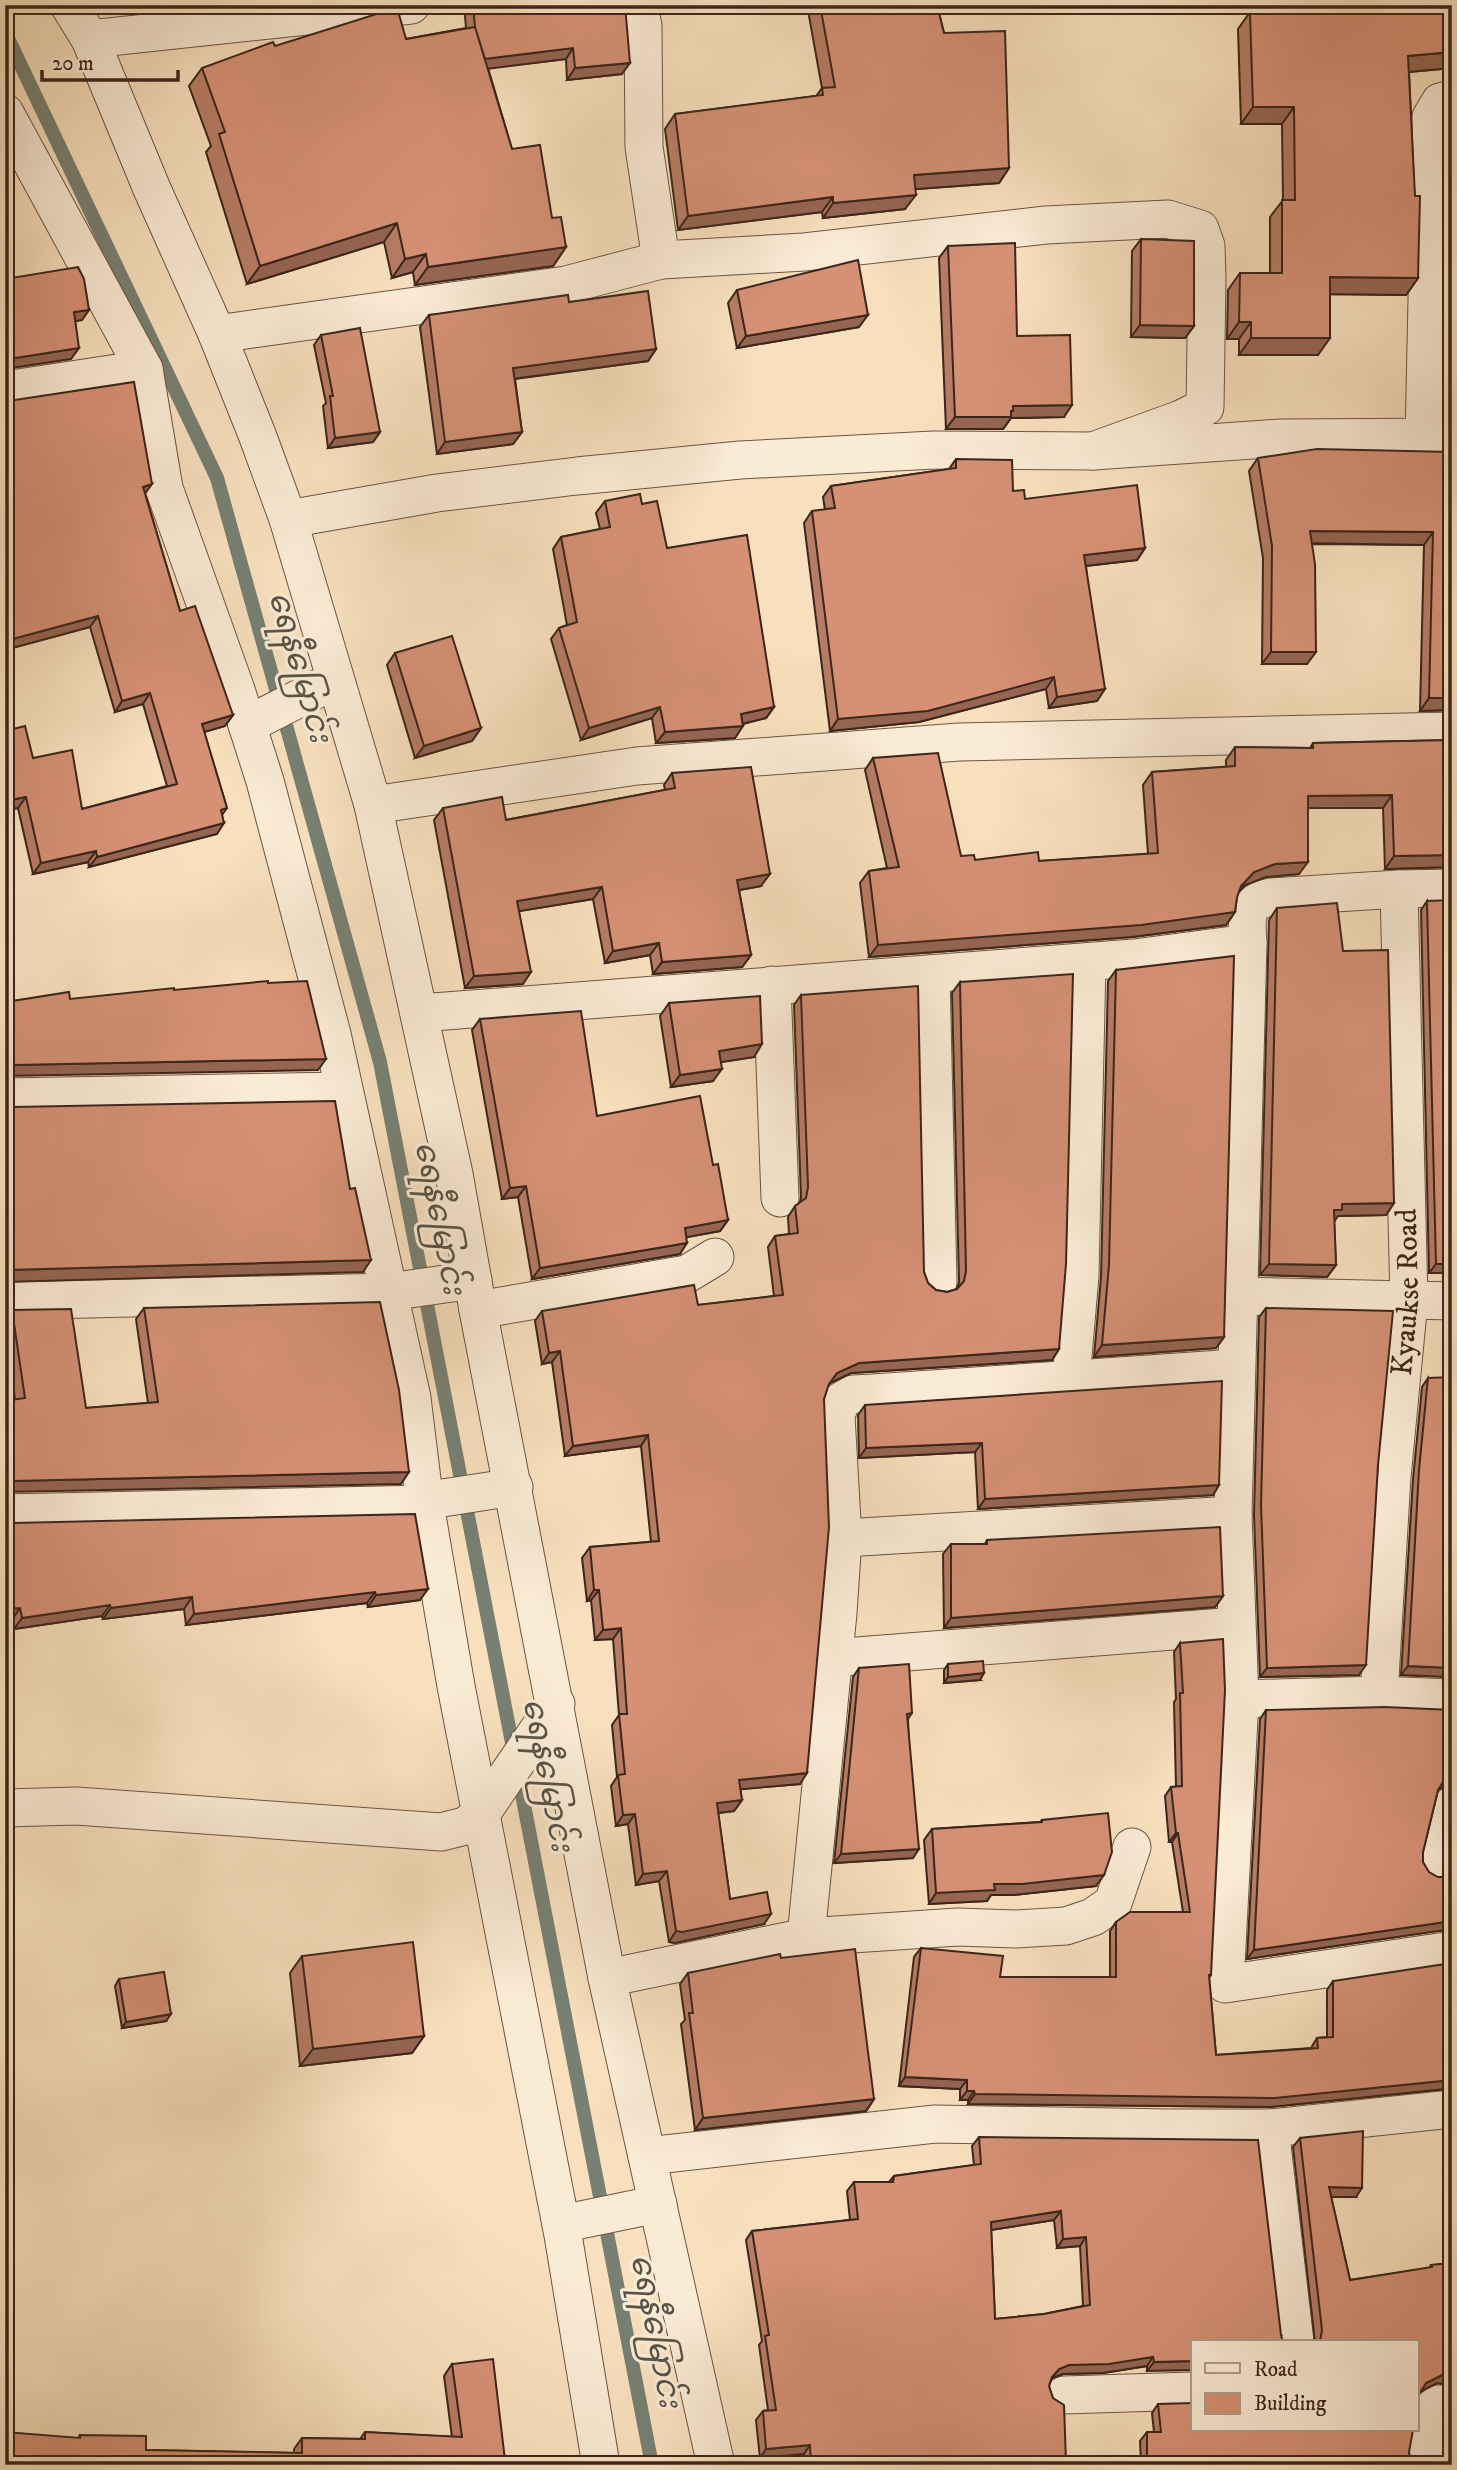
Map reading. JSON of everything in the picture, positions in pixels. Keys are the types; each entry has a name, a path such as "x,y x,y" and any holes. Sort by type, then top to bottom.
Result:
{"street":[{"path":"69,5 90,40 152,189 217,334 288,519 328,684 373,805 454,1174 506,1489 607,1978 647,2156 654,2205 716,2465"},
{"path":"90,40 411,5"},
{"path":"639,5 643,26 644,147 661,260"},
{"path":"288,519 437,494 577,476 740,460 934,450 1093,451 1281,438 1438,438 1431,117 1440,102 1452,99"},
{"path":"5,113 144,369 164,488 254,723 265,780 322,996 343,1091 394,1291 430,1502 456,1686 486,1806 569,2222 601,2465"},
{"path":"217,334 566,285 661,260 804,252 926,237 1073,224 1168,219 1200,229 1206,246 1207,278 1205,407 1181,419 1093,451"},
{"path":"5,390 144,369"},
{"path":"254,723 328,684"},
{"path":"373,805 637,766 959,742 1452,732"},
{"path":"1452,888 1271,897 1257,900 1251,905 1247,925 1233,1514 1240,1699 1225,1984 1452,1950"},
{"name":"Kyaukse Road","path":"1379,1695 1392,1476 1409,1301 1399,889"},
{"path":"420,1013 1087,962 1248,943"},
{"path":"1071,1379 1081,1263 1087,962"},
{"path":"931,974 937,1282"},
{"path":"772,985 780,1198"},
{"path":"5,1097 343,1091"},
{"path":"5,1301 472,1290 687,1274 715,1256"},
{"path":"1239,1296 1452,1301"},
{"path":"806,1937 843,1538 836,1416 841,1401 853,1394 1236,1368"},
{"path":"5,1513 430,1502 506,1489"},
{"path":"843,1538 1233,1514"},
{"path":"832,1658 1236,1626"},
{"path":"1240,1699 1379,1695 1452,1698"},
{"path":"5,1808 76,1806 442,1832 465,1826 486,1806 552,1710"},
{"path":"1437,1866 1452,1805"},
{"path":"607,1978 806,1937 958,1927 1015,1929 1066,1926 1093,1917 1113,1903 1132,1847"},
{"path":"647,2156 935,2124 1270,2128 1452,2109"},
{"path":"1270,2128 1295,2340"},
{"path":"569,2222 654,2205"},
{"path":"1064,2395 1191,2391"},
{"path":"1423,2465 1433,2408 1438,2403 1452,2404"}],"building":[{"path":"473,5 625,5 630,63 575,68 573,48 485,59 475,27"},
{"path":"820,5 937,5 944,33 1005,31 1009,168 914,175 916,195 833,203 833,197 688,216 675,114 823,95 822,88 835,87"},
{"path":"1375,5 1452,5 1452,52 1408,56 1415,196 1420,196 1418,278 1330,277 1330,338 1251,338 1251,322 1239,322 1240,273 1282,273 1282,200 1295,200 1294,107 1253,107 1250,12"},
{"path":"398,11 406,39 475,27 512,149 540,145 552,218 561,217 566,247 428,267 426,254 405,259 397,223 260,266 219,134 225,132 202,68 273,42 275,46 383,12"},
{"path":"1141,239 1194,241 1194,326 1140,325"},
{"path":"1015,243 1017,336 1070,335 1072,405 1013,406 1011,417 955,417 948,246"},
{"path":"858,260 868,315 746,336 737,290"},
{"path":"78,267 84,279 89,310 74,312 79,348 5,360 5,279"},
{"path":"648,291 656,349 513,368 522,432 445,442 429,315 568,295 569,302"},
{"path":"360,328 380,432 335,438 330,396 333,396 321,335"},
{"path":"134,382 152,484 143,487 180,611 195,606 233,715 202,724 227,808 221,810 224,823 97,857 96,851 41,863 26,797 5,801 5,731 25,726 33,758 72,750 82,809 177,784 150,693 122,701 98,616 5,641 5,399 15,400"},
{"path":"1317,449 1452,452 1452,698 1429,698 1433,532 1310,531 1315,564 1316,652 1271,652 1272,546 1258,458"},
{"path":"956,459 1012,460 1013,491 1024,490 1025,499 1137,485 1145,548 1084,555 1105,689 1057,697 1054,677 928,711 838,719 812,511 835,508 831,486 956,468"},
{"path":"640,494 642,504 657,501 667,548 747,535 774,707 741,714 743,726 665,732 660,707 589,728 559,628 577,622 561,537 610,527 605,501"},
{"path":"452,636 481,728 424,746 395,653"},
{"path":"1452,740 1452,855 1394,856 1392,795 1308,796 1308,862 1275,864 1254,872 1241,886 1235,912 1141,925 878,945 869,871 899,867 873,758 938,753 961,856 974,855 975,860 1038,852 1039,861 1158,853 1152,772 1235,766 1235,747 1313,748 1313,743"},
{"path":"751,767 770,874 737,880 751,955 662,962 659,943 613,951 602,887 517,901 531,972 474,976 443,808 502,797 506,820 675,788 672,773"},
{"path":"1452,900 1452,1264 1436,1264 1427,901"},
{"path":"1337,903 1343,951 1388,950 1394,1203 1342,1204 1342,1210 1334,1210 1336,1265 1269,1264 1277,908"},
{"path":"1234,956 1224,1337 1102,1345 1109,1265 1116,970"},
{"path":"1073,974 1066,1264 1059,1349 859,1363 837,1373 829,1384 824,1399 829,1527 807,1773 739,1780 742,1800 717,1803 730,1899 767,1892 771,1914 676,1931 667,1871 643,1874 635,1814 623,1815 618,1775 625,1774 619,1714 627,1714 621,1628 603,1630 599,1590 594,1590 590,1547 659,1541 648,1435 573,1446 560,1351 549,1353 542,1311 694,1285 698,1305 783,1295 775,1236 798,1233 795,1206 806,1198 808,1187 801,995 918,986 924,1272 928,1283 936,1290 947,1292 957,1289 964,1281 966,1271 960,982"},
{"path":"268,981 307,981 326,1059 5,1067 5,991 10,990 12,1001 69,992 70,999"},
{"path":"760,996 762,1044 719,1051 722,1069 680,1075 669,1003"},
{"path":"581,1011 597,1116 700,1096 713,1165 718,1164 728,1220 685,1228 687,1243 540,1268 526,1186 510,1188 480,1019"},
{"path":"335,1101 350,1189 355,1188 371,1260 6,1270 5,1104 13,1107"},
{"path":"380,1302 399,1390 409,1472 5,1483 5,1401 25,1398 12,1310 71,1309 86,1408 158,1402 144,1308"},
{"path":"1266,1308 1393,1311 1378,1465 1366,1665 1267,1668 1261,1505"},
{"path":"1452,1377 1452,1668 1408,1666 1419,1470 1428,1378"},
{"path":"1222,1381 1219,1485 985,1499 982,1443 866,1448 865,1405"},
{"path":"415,1514 428,1589 376,1595 375,1592 194,1614 192,1597 111,1608 110,1605 22,1618 20,1608 5,1609 5,1520 13,1523"},
{"path":"1220,1527 1223,1596 951,1618 951,1544 987,1544 987,1540"},
{"path":"1223,1639 1225,1690 1209,1975 1216,2055 1318,2048 1317,2038 1333,2037 1333,1981 1452,1963 1452,2080 1275,2098 975,2094 974,2091 967,2091 967,2080 905,2077 921,1948 1003,1956 1000,1977 1116,1977 1116,1922 1130,1912 1190,1912 1171,1787 1182,1786 1180,1693 1183,1693 1180,1643"},
{"path":"983,1661 984,1673 948,1677 948,1664"},
{"path":"909,1664 912,1713 907,1714 919,1849 841,1854 859,1668"},
{"path":"1385,1707 1452,1710 1452,1776 1443,1782 1438,1790 1423,1862 1429,1872 1438,1877 1452,1875 1452,1921 1254,1950 1266,1710"},
{"path":"1108,1813 1112,1852 1104,1875 1022,1884 994,1884 995,1890 936,1893 932,1829 1042,1822"},
{"path":"413,1942 424,2036 313,2049 302,1956"},
{"path":"855,1949 874,2099 703,2118 689,2013 693,2013 688,1973 780,1954 781,1958"},
{"path":"164,1972 171,2014 126,2022 119,1979"},
{"path":"1363,2131 1362,2188 1329,2187 1350,2280 1452,2263 1452,2375 1444,2374 1426,2383 1418,2400 1418,2340 1320,2340 1322,2330 1300,2138"},
{"path":"979,2137 1258,2140 1282,2340 1191,2340 1191,2361 1154,2362 1153,2357 1109,2364 1069,2365 1059,2369 1049,2386 1053,2398 1064,2405 1066,2462 1147,2462 1147,2432 1161,2432 1158,2404 1191,2403 1191,2432 1413,2432 1409,2452 1411,2465 811,2465 810,2445 766,2449 763,2411 776,2410 765,2336 769,2335 752,2231 858,2219 854,2182 893,2182 894,2176 981,2164","holes":["1061,2211 1063,2239 1086,2237 1090,2305 1044,2314 995,2319 991,2222"]},
{"path":"493,2359 505,2460 581,2457 581,2465 5,2465 5,2432 80,2438 80,2435 146,2436 146,2450 302,2453 302,2438 365,2439 365,2432 462,2437 452,2364"},
{"path":"1452,2446 1452,2464 1448,2464"}],"waterway":[{"name":"ရေနီမြောင်း","path":"5,32 217,478 380,1062 652,2465"}]}
